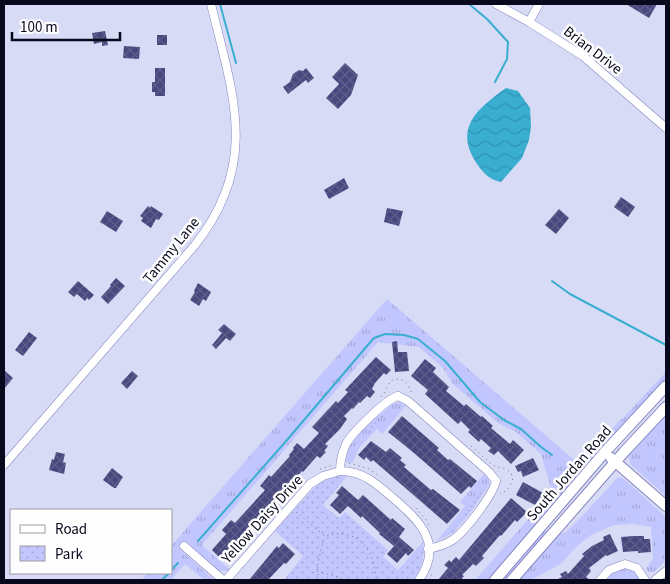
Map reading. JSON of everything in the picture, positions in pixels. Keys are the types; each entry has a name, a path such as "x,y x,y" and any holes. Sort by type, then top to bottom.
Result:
{"main road":[{"name":"South Jordan Road","path":"495,580 604,453 666,386"},
{"name":"South Jordan Road","path":"512,580 615,462 666,407"},
{"path":"604,453 666,506"}],"street":[{"name":"Tammy Lane","path":"4,465 195,246 208,228 223,201 234,166 237,126 233,93 211,4"},
{"name":"Brian Drive","path":"496,4 583,56 666,128"},
{"path":"529,22 539,4"},
{"path":"419,580 426,567 428,548 421,524 368,478 352,472 340,471 343,452 352,436 398,393 498,480 460,534 446,543 428,548"},
{"name":"Yellow Daisy Drive","path":"224,580 310,484 327,474 340,471"},
{"path":"184,546 224,580"},
{"path":"600,580 609,570 625,564 637,568 645,580"},
{"path":"654,580 666,571"}],"path":[{"path":"379,399 384,394 388,384 394,379 403,380 408,384 412,394"},
{"path":"367,431 387,412"},
{"path":"472,446 495,466 510,473 511,486 499,494"},
{"path":"348,464 349,459"},
{"path":"462,520 485,487"},
{"path":"296,512 325,536 344,534 362,542 371,555 376,580"},
{"path":"319,580 317,571 325,536"},
{"path":"317,571 330,576 339,576 343,580"}],"green space":[{"path":"387,299 580,465 666,372 666,380 488,580 475,580 552,492 541,454 516,432 498,423 453,384 442,367 419,347 378,342 202,545 229,569 228,571 219,571 187,542 181,550 214,580 204,580 185,564 171,580 141,580 147,574 172,574 172,545"},
{"path":"399,402 406,406 382,434 377,429 360,447 352,463 346,462 351,444 363,429 392,404"},
{"path":"666,414 666,496 631,465 628,455"},
{"path":"484,474 489,480 489,485 471,512 453,533 437,541 465,506 460,502"},
{"path":"337,476 347,476 323,505 339,518 345,512 388,550 383,557 398,570 423,542 422,562 413,580 285,579 303,556 275,531 316,486 323,481"},
{"path":"618,477 624,479 666,517 666,560 654,572 648,572 646,568 653,559 651,527 634,524 614,525 591,535 575,548 561,564 531,580 518,580 550,544 560,534 566,532"},
{"path":"545,530 547,534 506,580 500,580 543,531"},
{"path":"625,568 635,571 639,580 605,580 613,573"}],"water":[{"path":"506,88 518,91 530,108 531,127 529,140 522,158 501,182 490,178 480,168 470,151 467,140 468,130 478,112"}],"building":[{"path":"626,4 657,4 649,18"},
{"path":"105,31 108,45 102,46 102,42 94,44 92,33"},
{"path":"157,35 167,35 167,45 157,45"},
{"path":"124,46 140,47 139,59 123,58"},
{"path":"345,63 358,75 351,95 338,109 326,98 339,84 332,77"},
{"path":"155,68 165,68 165,96 155,96 155,92 152,92 152,82 155,82"},
{"path":"306,68 314,78 308,83 306,80 288,94 283,87 290,82 293,74"},
{"path":"344,178 349,188 329,199 324,190"},
{"path":"621,197 635,207 628,217 614,207"},
{"path":"148,206 163,214 159,220 156,219 151,228 141,221 143,218 140,216"},
{"path":"387,208 403,211 399,226 384,222"},
{"path":"559,209 569,218 556,234 545,225"},
{"path":"107,211 123,221 116,232 100,222"},
{"path":"116,278 125,286 108,304 101,297"},
{"path":"78,281 94,295 89,300 87,298 85,301 77,294 74,297 68,292"},
{"path":"198,283 211,292 206,301 203,299 199,306 190,300"},
{"path":"224,324 236,334 230,341 226,338 216,349 212,345 222,333 218,330"},
{"path":"29,332 37,338 23,356 15,350"},
{"path":"397,341 398,352 407,352 409,371 395,372 392,342"},
{"path":"376,357 391,370 386,375 384,373 375,383 372,389 375,392 370,398 367,396 359,402 344,416 347,419 325,444 328,446 324,451 326,452 320,458 317,456 303,472 288,484 241,537 243,539 222,560 212,550 226,534 222,530 231,520 235,523 265,490 260,486 290,456 297,443 304,449 319,433 312,427 336,401 338,403 348,392 345,390"},
{"path":"425,359 436,368 433,372 449,387 446,391 464,406 466,404 482,416 493,426 491,428 510,444 513,440 524,450 511,464 498,451 494,455 488,451 491,448 481,439 479,442 468,432 470,430 461,421 458,424 425,394 428,390 411,376"},
{"path":"4,370 13,378 4,389"},
{"path":"132,371 138,376 127,389 121,383"},
{"path":"402,416 439,448 437,450 448,460 450,459 477,481 471,488 469,486 461,494 388,432"},
{"path":"371,441 386,452 390,448 402,458 400,460 406,465 404,467 431,490 433,489 460,510 447,524 373,460 371,462 366,457 364,460 358,455"},
{"path":"56,452 65,454 63,462 66,463 64,474 49,470"},
{"path":"533,458 539,470 523,477 521,471 518,472 515,466"},
{"path":"112,468 123,477 116,488 103,480"},
{"path":"523,482 543,493 535,505 516,495"},
{"path":"342,486 358,500 363,495 391,520 392,518 405,529 399,537 414,550 408,556 406,553 397,563 387,554 394,546 379,534 362,516 361,518 348,506 340,514 330,505 339,495 336,493"},
{"path":"511,498 527,512 517,522 515,520 500,535 482,556 484,558 476,566 473,564 462,575 464,576 461,580 438,580 448,568 444,565 456,557 459,560"},
{"path":"610,534 618,551 606,555 589,568 591,571 586,577 590,580 556,580 562,577 560,574 566,571 568,574 584,556 582,554 604,540 603,537"},
{"path":"644,536 644,539 650,539 651,552 623,552 621,537"},
{"path":"283,543 295,554 286,564 284,563 268,580 249,580 277,546 279,548"}],"waterway":[{"path":"220,4 236,63"},
{"path":"469,4 487,19 508,42 507,59 495,82"},
{"path":"552,281 570,294 666,345"},
{"path":"198,541 374,338 385,334 404,335 418,339 445,361 480,402 504,420 521,429 552,455"},
{"path":"172,569 178,563"},
{"path":"162,580 168,574"}]}
